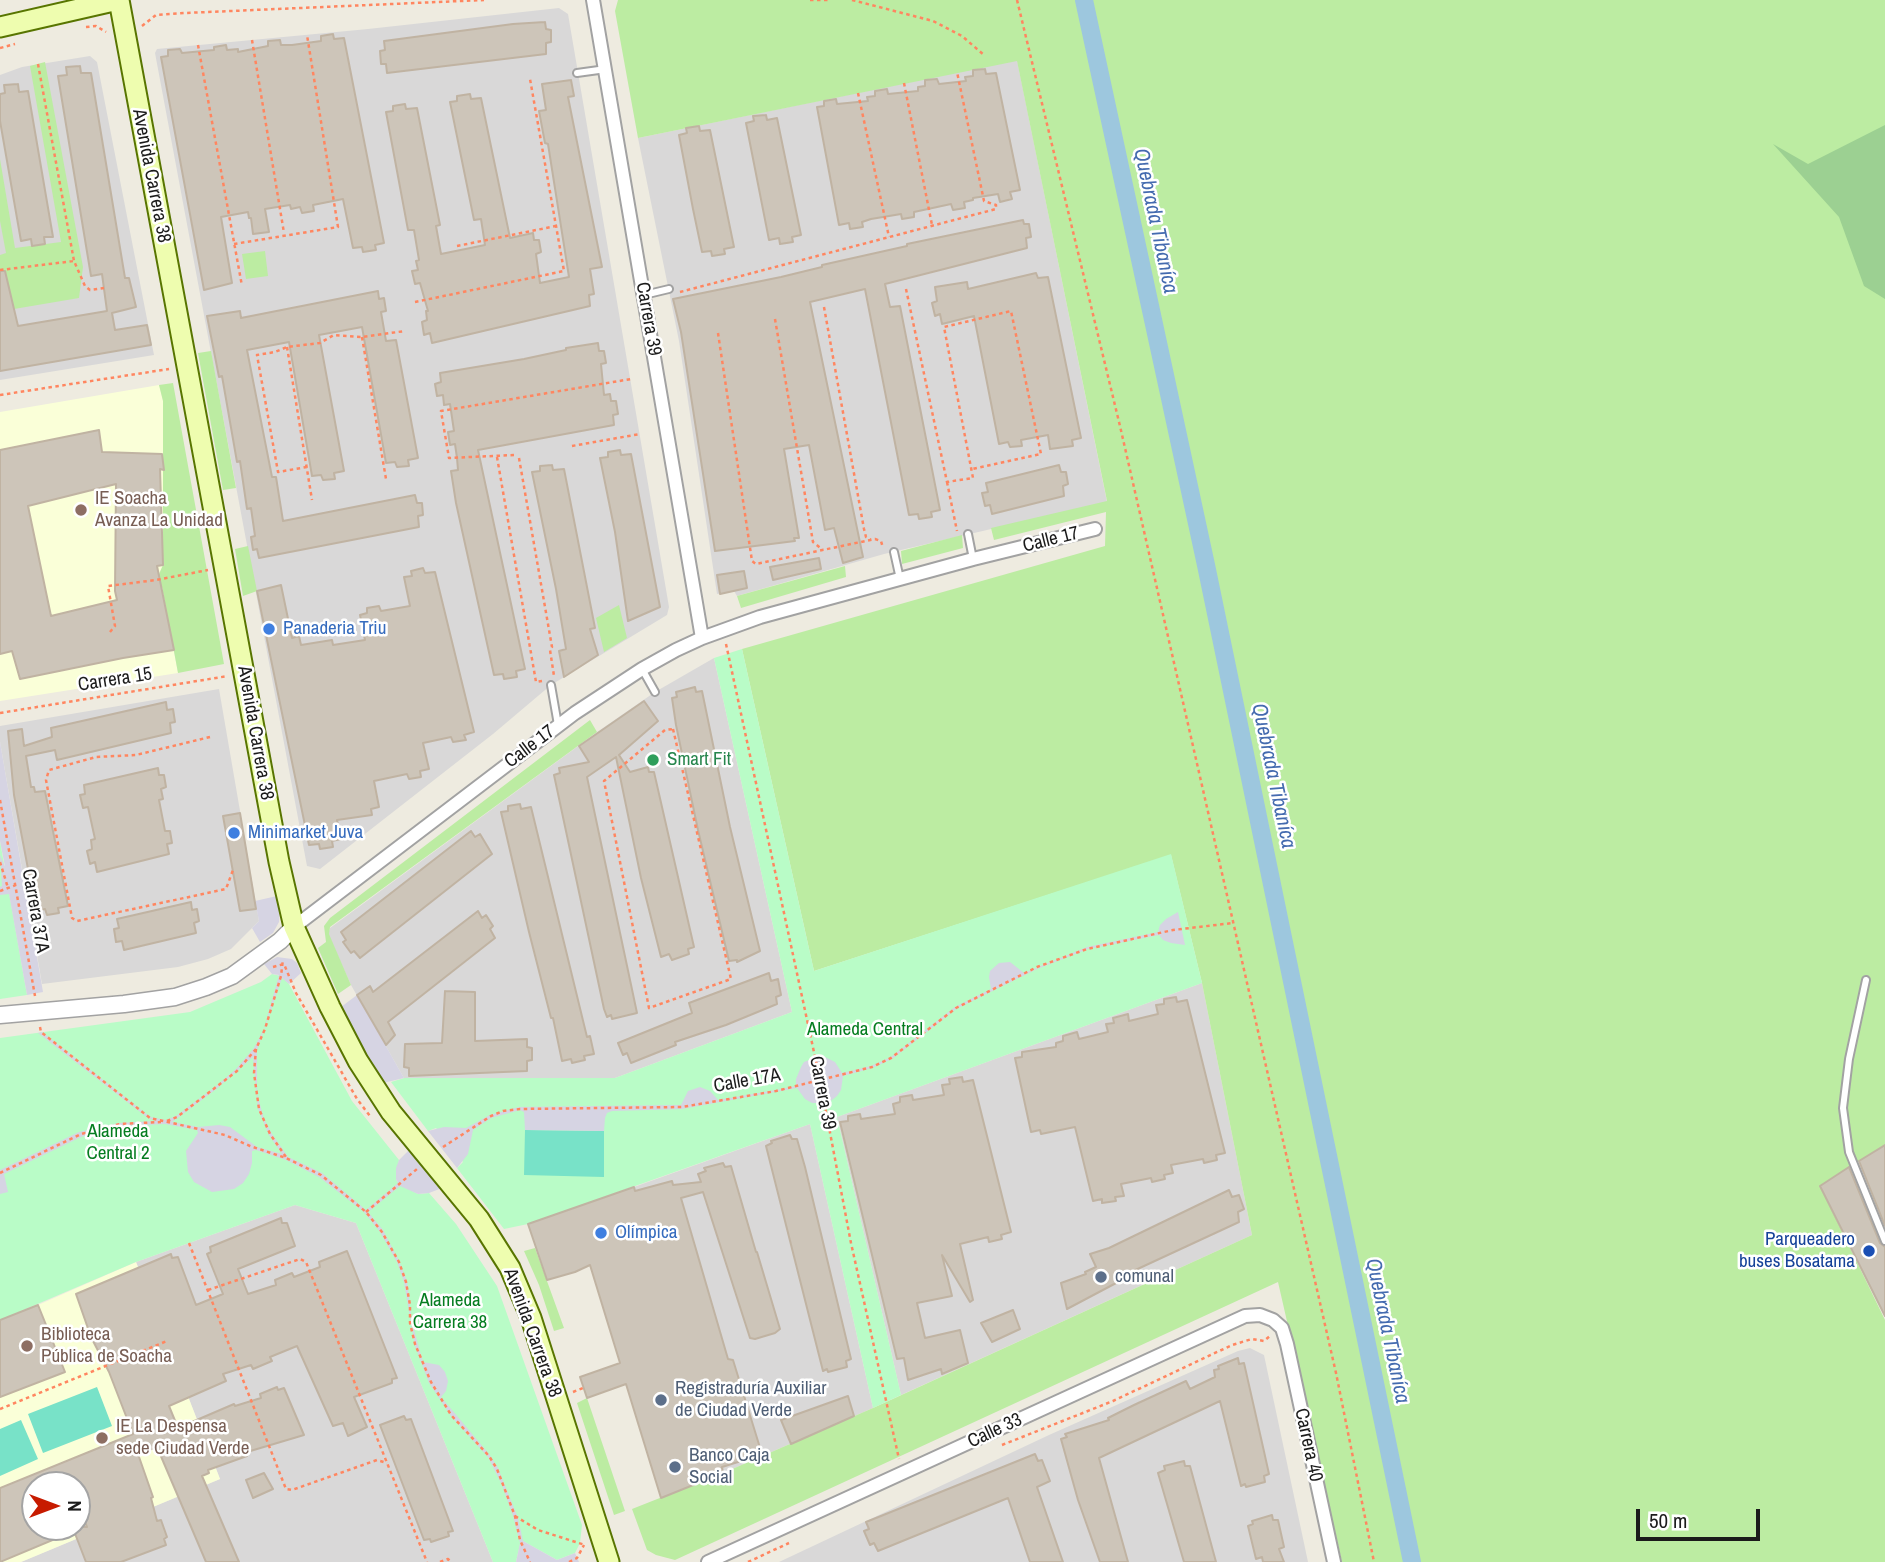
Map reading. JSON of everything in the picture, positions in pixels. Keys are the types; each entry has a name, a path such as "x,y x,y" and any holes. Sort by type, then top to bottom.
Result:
{"main road":[{"path":"0,27 118,0"},
{"name":"Avenida Carrera 38","path":"118,0 279,862 287,934 358,1061 422,1164 479,1219 510,1268 531,1318 609,1562"}],"street":[{"name":"Carrera 39","path":"593,0 702,638"},
{"name":"Calle 17","path":"0,1015 38,1019 175,997 232,976 558,726 642,669 702,638 760,617 1095,529"},
{"name":"Calle 33","path":"708,1562 1245,1316 1260,1315 1273,1320 1282,1328"},
{"name":"Carrera 40","path":"1282,1328 1334,1562"}],"lane":[{"path":"577,73 606,69"},
{"path":"644,295 669,292"},
{"path":"968,534 973,559"},
{"path":"894,552 895,580"},
{"path":"642,669 655,692"},
{"path":"551,685 558,726"},
{"path":"1866,980 1849,1059 1843,1108 1849,1152 1885,1241"}],"path":[{"path":"80,27 96,26 111,36 114,42 137,37 142,25 156,15 484,0"},
{"path":"810,0 828,0"},
{"path":"852,0 933,21 962,36 984,55"},
{"path":"1017,0 1120,426 1336,1373 1374,1562"},
{"path":"234,244 338,227 307,35"},
{"path":"252,40 285,234"},
{"path":"0,48 25,41"},
{"path":"198,45 242,286"},
{"path":"38,64 74,261 85,286 90,290 104,288"},
{"path":"669,292 996,209 996,205 984,201 957,72"},
{"path":"415,302 564,271 530,79"},
{"path":"904,83 932,225"},
{"path":"858,93 889,236"},
{"path":"457,246 556,226"},
{"path":"0,271 74,261"},
{"path":"906,289 958,536"},
{"path":"824,307 863,530 871,540"},
{"path":"947,482 974,478 972,469 944,327 1011,311 1041,454 972,469"},
{"path":"775,319 813,542 823,550"},
{"path":"307,467 278,472 257,355 287,347 320,343 334,335 362,337 405,331"},
{"path":"718,333 752,561 756,564 871,540 881,541 895,580"},
{"path":"362,337 386,479"},
{"path":"287,347 312,500"},
{"path":"0,396 179,367"},
{"path":"514,455 449,458 442,411 631,379"},
{"path":"572,446 640,434"},
{"path":"497,457 536,682 554,676 550,650 552,647 519,458"},
{"path":"110,632 116,626 108,586 215,568"},
{"name":"Carrera 39","path":"723,630 820,1080 851,1243 903,1473"},
{"name":"Carrera 15","path":"0,713 234,675"},
{"path":"673,729 731,979 649,1008 604,781 665,730 673,729"},
{"path":"210,737 136,755 96,757 49,770 46,780 72,918 77,921 226,889 233,870"},
{"name":"Carrera 37A","path":"0,800 38,1019"},
{"path":"0,862 8,888"},
{"path":"0,891 16,885"},
{"name":"Calle 17A","path":"366,1212 422,1164 491,1116 503,1111 682,1107 776,1091 872,1067 891,1058 956,1008 1037,967 1087,949 1173,930 1233,923"},
{"path":"0,1173 81,1134 120,1124 166,1122 177,1117 237,1070 256,1049 265,1029 284,964 287,934"},
{"path":"284,964 296,993 357,1099 372,1118"},
{"path":"38,1019 41,1032 150,1118 225,1135 286,1158 321,1175 366,1212 382,1232 399,1262 410,1305 410,1322 415,1344 431,1382 451,1415 489,1456 500,1476 515,1516 520,1540 530,1562"},
{"path":"256,1049 254,1073 259,1108 270,1134 286,1158"},
{"path":"409,1164 422,1164"},
{"path":"189,1243 286,1489 292,1490 377,1460 387,1462"},
{"path":"208,1290 300,1259 306,1262 427,1562"},
{"path":"996,1447 1113,1401 1232,1345 1252,1339 1264,1340 1282,1328"},
{"path":"0,1409 167,1341"},
{"path":"515,1516 554,1536 585,1544 577,1558 569,1562"},
{"path":"748,1562 794,1540"},
{"path":"440,1562 447,1559 451,1562"}],"shaded area":[{"path":"559,8 568,14 669,607 667,615 551,685 493,734 320,869 307,866 155,53 157,49"},
{"path":"90,56 97,62 154,355 0,380 0,75 22,67"},
{"path":"1017,60 1107,502 884,554 737,596 734,591 717,594 679,341 638,138"},
{"name":"IE Soacha Avanza La Unidad","path":"159,385 163,401 163,565 156,580 162,587 178,673 0,701 0,412"},
{"path":"714,658 792,1012 615,1078 404,1078 351,985 328,934 330,928 600,730 655,692"},
{"path":"219,689 259,921 231,949 208,959 178,967 42,984 0,742 0,726"},
{"path":"0,742 43,992 27,995 9,894 0,895 0,855 5,867 0,841"},
{"path":"277,896 279,922 273,933 260,942 252,928 259,921 255,901"},
{"path":"1178,912 1185,945 1163,940 1159,935 1088,949 1037,969 956,1009 892,1059 843,1076 841,1090 828,1103 812,1103 805,1099 797,1088 682,1109 612,1111 607,1113 605,1118 604,1131 525,1130 524,1112 520,1110 491,1118 473,1130 468,1154 457,1168 428,1131 444,1127 466,1128 490,1115 519,1107 681,1105 688,1091 700,1087 710,1091 718,1100 776,1090 796,1086 796,1079 804,1062 823,1056 835,1062 842,1073 871,1066 891,1057 955,1007 991,989 990,971 999,963 1010,962 1024,973 1087,947 1158,932 1166,919"},
{"path":"277,957 292,959 301,973 289,984 282,978 257,1050 257,1094 264,1119 288,1157 322,1173 366,1210 398,1183 396,1168 399,1160 410,1149 442,1188 418,1194 400,1186 368,1212 383,1230 407,1281 412,1323 423,1362 439,1365 445,1372 448,1381 446,1391 441,1397 498,1468 518,1518 523,1541 557,1560 575,1553 579,1562 516,1562 520,1543 502,1485 488,1457 451,1416 429,1383 415,1346 404,1282 397,1262 380,1232 364,1212 319,1177 286,1160 256,1150 252,1151 249,1174 243,1183 234,1189 212,1192 194,1182 188,1172 186,1151 198,1133 197,1130 165,1124 120,1126 81,1137 4,1174 8,1192 0,1194 0,1170 79,1132 119,1123 156,1121 148,1118 38,1033 42,1032 150,1117 166,1120 176,1116 215,1087 236,1069 254,1048 264,1029 279,975 272,974 264,964","holes":["253,1057 258,1109 269,1135 282,1154 257,1147 230,1127 198,1127 172,1122"]},
{"path":"1202,983 1252,1235 901,1395 837,1117"},
{"path":"357,995 404,1078 383,1083 341,1007"},
{"path":"810,1124 873,1408 723,1473 634,1187"},
{"path":"295,1205 356,1223 493,1562 21,1562 71,1541 91,1541 91,1533 220,1479 136,1262"},
{"name":"IE La Despensa sede Ciudad Verde","path":"136,1262 220,1479 91,1533 91,1471 21,1471 21,1541 71,1541 21,1562 0,1562 0,1397 64,1371 38,1305"},
{"path":"1250,1348 1264,1355 1308,1562 779,1562 1049,1435"}],"green space":[{"path":"618,0 1885,0 1885,1145 1820,1186 1885,1320 1885,1562 1342,1562 1278,1282 675,1560 647,1550 632,1509 873,1408 1252,1235 1202,983 1171,855 814,971 742,649 1105,546 1106,512 994,540 991,528 1107,501 1017,61 638,138 615,11"},
{"path":"45,62 83,267 79,298 14,309 6,277 0,278 0,255 6,253 0,221 0,159 15,248 61,242 30,66"},
{"path":"1885,125 1885,299 1864,286 1839,217 1773,144 1808,164"},
{"path":"265,251 268,276 246,279 242,254"},
{"path":"211,351 236,488 223,490 198,353"},
{"path":"173,383 224,664 178,673 162,587 156,581 163,565 163,401 159,385"},
{"path":"962,535 963,548 902,564 901,551"},
{"path":"248,546 257,591 243,596 235,549"},
{"path":"845,566 846,577 741,608 737,596"},
{"path":"619,605 627,638 604,652 596,618"},
{"name":"Alameda Central","path":"742,649 814,971 1171,854 1202,983 837,1117 901,1395 873,1408 810,1124 528,1224 504,1229 457,1168 463,1162 436,1128 428,1131 391,1082 404,1078 615,1078 792,1012 714,658"},
{"path":"590,720 597,732 330,927 329,934 351,985 338,994 318,948 326,942 324,926 330,918"},
{"path":"0,841 27,995 0,999"},
{"name":"Alameda Central 2","path":"272,974 281,976 289,984 352,1101 399,1160 396,1179 399,1184 418,1194 429,1193 456,1224 497,1286 582,1525 580,1543 575,1553 557,1560 521,1540 516,1562 493,1562 356,1223 295,1205 136,1262 0,1320 0,1038 190,1012 261,982"},
{"path":"525,1130 604,1131 604,1177 524,1175"},
{"path":"535,1248 564,1328 554,1331 539,1285 524,1251"},
{"path":"97,1387 112,1426 43,1453 28,1414"},
{"path":"587,1398 625,1511 614,1515 577,1403"},
{"path":"21,1420 38,1459 0,1476 0,1429"}],"building":[{"path":"545,22 546,29 551,30 551,42 546,43 546,54 387,73 386,64 381,64 380,51 385,50 384,41"},
{"path":"333,34 334,39 344,38 384,243 375,245 376,250 363,252 362,247 353,248 343,199 313,205 314,211 302,213 300,207 291,209 290,205 265,209 269,232 253,234 248,212 221,217 232,283 204,290 161,57 168,56 168,50 180,49 182,53 214,50 214,47 226,45 227,50 238,49 238,52 268,46 268,41 280,40 281,45 292,45 321,41 321,36"},
{"path":"80,66 81,73 91,73 125,278 129,278 136,307 112,313 115,330 147,325 151,345 0,371 0,271 5,271 18,326 107,311 102,274 91,276 58,76 67,75 66,67"},
{"path":"985,69 986,74 996,73 1020,190 1010,192 1012,199 1000,202 998,194 973,198 964,202 965,208 953,210 951,204 914,212 914,217 902,219 901,214 871,219 862,222 863,227 850,229 849,223 839,225 817,107 824,106 824,101 836,99 837,104 868,101 867,97 875,96 875,91 887,89 888,94 918,91 918,87 925,86 925,80 937,79 939,84 966,81 965,77 973,76 973,70"},
{"path":"571,80 574,96 568,97 602,267 590,269 594,294 589,295 590,306 432,343 430,333 424,335 422,322 427,320 428,311 420,283 415,284 412,271 418,270 416,261 419,260 414,230 408,230 386,112 393,111 393,106 405,104 406,109 417,108 440,225 436,226 441,254 485,245 481,219 474,220 450,102 457,101 457,96 470,94 471,99 481,98 510,238 533,233 534,240 539,240 541,252 536,254 540,283 569,277 548,144 545,143 539,111 546,110 542,84"},
{"path":"18,84 19,92 28,91 53,237 44,237 45,244 32,246 31,239 21,241 0,121 0,94 5,93 4,85"},
{"path":"766,115 767,120 777,118 801,235 792,237 793,242 780,244 779,238 769,240 746,123 754,121 753,116"},
{"path":"699,126 700,131 710,130 734,247 724,249 725,254 712,256 711,251 702,252 679,135 687,133 686,128"},
{"path":"1023,220 1024,224 1029,224 1031,237 1026,238 1027,248 885,284 890,307 900,306 940,510 931,512 932,517 919,519 918,514 909,515 865,289 810,302 863,557 843,563 834,528 825,530 809,445 784,449 799,538 794,538 795,541 715,551 681,332 673,299 781,277 907,244"},
{"path":"1036,273 1038,278 1048,277 1081,438 1072,440 1073,446 1050,449 1048,435 1021,440 1022,446 1010,447 1008,442 999,444 974,316 942,324 940,314 935,316 932,303 937,301 935,287 967,282 968,289"},
{"path":"378,291 379,299 384,298 386,311 381,312 386,341 396,340 418,458 408,460 409,466 397,467 395,462 386,463 362,327 319,335 344,471 334,473 335,479 323,480 321,475 312,476 289,342 247,350 272,477 276,477 283,521 415,495 417,503 422,503 423,515 418,516 419,527 259,558 257,549 253,550 251,537 255,536 251,508 247,509 240,461 237,462 222,376 219,377 207,316 240,311 241,318"},
{"path":"598,343 599,351 604,351 606,363 601,364 604,395 610,394 611,401 616,401 618,414 613,415 614,425 478,450 525,669 516,671 517,677 504,679 503,674 494,675 456,503 451,471 458,470 455,444 450,445 448,432 454,431 450,404 444,405 443,395 437,396 435,384 441,382 440,373"},
{"path":"99,430 102,452 162,454 164,470 160,469 163,565 157,566 174,650 20,679 12,651 0,654 0,450","holes":["116,484 117,600 51,616 28,506"]},
{"path":"620,450 621,455 631,454 660,607 628,621 615,532 600,458 608,457 608,452"},
{"path":"552,465 553,470 564,469 595,628 590,629 598,655 564,677 559,651 566,649 532,472 540,471 540,466"},
{"path":"1059,465 1061,472 1066,472 1068,484 1063,486 1064,496 992,514 990,505 985,506 982,493 988,492 986,483"},
{"path":"819,558 821,569 773,580 770,567"},
{"path":"423,568 425,573 435,572 474,732 464,735 466,740 453,742 451,737 423,743 429,769 420,771 421,777 409,779 407,774 374,781 379,807 371,809 372,815 337,820 341,839 332,841 333,847 320,849 319,844 309,845 257,591 281,585 292,638 299,636 301,645 332,640 333,645 365,640 360,615 367,613 367,608 379,606 381,611 410,606 404,577 412,576 411,571"},
{"path":"744,571 747,588 720,594 717,575"},
{"path":"695,687 696,692 702,691 730,827 760,951 737,962 729,961 676,725 672,698 677,697 676,692"},
{"path":"644,701 658,721 619,755 630,772 648,767 649,772 654,772 694,947 688,949 689,954 672,960 669,954 661,957 641,878 616,757 587,777 637,1013 612,1019 611,1015 607,1017 604,1009 554,775 560,773 559,768 589,762 579,746"},
{"path":"166,702 167,710 173,709 175,722 170,723 171,733 57,760 55,750 26,756 31,787 34,787 35,792 45,791 68,906 58,908 59,913 47,915 45,909 36,911 14,795 8,731 22,729 24,746 52,737 51,728"},
{"path":"158,768 159,775 164,775 166,787 161,789 163,799 159,800 165,831 170,831 172,843 167,844 169,854 97,872 95,862 90,864 87,851 92,849 91,840 95,839 88,807 83,808 80,795 85,794 84,785"},
{"path":"520,804 521,809 531,807 587,1037 590,1036 594,1054 584,1056 585,1060 572,1063 571,1059 562,1061 501,812 508,811 508,806"},
{"path":"240,813 256,909 240,911 223,816"},
{"path":"471,831 475,837 480,834 492,854 360,958 354,951 351,953 343,942 346,940 341,932"},
{"path":"191,902 192,910 197,909 199,921 194,923 196,933 124,950 122,941 116,942 114,929 119,928 117,919"},
{"path":"478,911 482,918 486,915 493,926 490,929 495,938 388,1022 395,1035 386,1045 357,995 370,986 373,992"},
{"path":"769,973 771,981 778,979 781,995 776,997 777,1004 675,1042 676,1045 631,1063 627,1053 623,1055 618,1043 692,1013 689,1003"},
{"path":"445,991 475,992 475,1041 527,1039 527,1047 532,1048 532,1060 527,1061 527,1071 409,1076 409,1068 404,1067 405,1044 442,1043"},
{"path":"1176,997 1177,1002 1187,1000 1225,1153 1216,1155 1217,1160 1204,1163 1203,1159 1171,1165 1173,1173 1164,1175 1165,1179 1152,1182 1151,1178 1121,1184 1124,1196 1115,1197 1116,1201 1093,1201 1075,1127 1041,1134 1040,1130 1031,1132 1015,1058 1022,1057 1022,1052 1056,1047 1056,1043 1063,1041 1063,1036 1077,1032 1079,1039 1108,1032 1106,1024 1114,1023 1113,1018 1128,1014 1129,1021 1158,1014 1156,1005 1164,1004 1164,999"},
{"path":"962,1077 963,1082 973,1080 1011,1232 1001,1235 1002,1239 989,1242 988,1237 960,1244 973,1300 970,1302 942,1255 952,1296 917,1303 925,1338 960,1330 968,1363 942,1374 941,1369 908,1380 904,1358 897,1359 840,1122 848,1121 848,1116 860,1114 861,1119 895,1114 893,1104 900,1102 900,1097 912,1095 913,1100 944,1095 942,1085 950,1084 949,1079"},
{"path":"790,1135 792,1139 797,1139 805,1167 851,1359 846,1361 847,1367 828,1372 827,1369 823,1371 766,1146 772,1143 771,1141"},
{"path":"1885,1145 1885,1226 1859,1161"},
{"path":"723,1163 725,1167 731,1166 780,1329 775,1333 750,1338 703,1192 681,1198 728,1359 733,1360 761,1451 754,1457 722,1467 723,1473 661,1498 626,1384 587,1398 580,1377 620,1363 590,1265 547,1280 528,1224 634,1187 635,1191 672,1181 673,1185 701,1182 698,1174 706,1171 704,1168"},
{"name":"Parqueadero buses Bosatama","path":"1849,1167 1880,1243 1885,1247 1885,1316 1820,1186"},
{"path":"1229,1190 1232,1197 1239,1195 1244,1209 1238,1212 1239,1222 1116,1279 1118,1282 1067,1309 1061,1283 1086,1274 1085,1272 1096,1267 1090,1254 1109,1248"},
{"path":"281,1218 282,1223 287,1223 295,1246 238,1269 248,1294 276,1285 275,1280 292,1273 294,1277 320,1267 319,1262 347,1251 397,1378 392,1379 392,1383 354,1397 367,1427 348,1436 343,1423 333,1426 297,1346 270,1357 272,1361 253,1369 251,1365 223,1374 226,1381 169,1406 178,1428 234,1404 235,1406 261,1398 260,1394 277,1387 278,1390 284,1388 304,1435 247,1452 247,1456 208,1470 209,1473 202,1476 239,1562 206,1562 157,1447 138,1454 153,1497 151,1498 157,1521 161,1520 167,1537 164,1539 166,1545 121,1562 86,1562 78,1541 91,1541 91,1471 42,1471 133,1434 109,1372 91,1337 76,1294 171,1254 172,1258 178,1257 196,1305 223,1294 207,1254 211,1252 210,1247"},
{"name":"Biblioteca Pública de Soacha","path":"38,1305 65,1372 0,1397 0,1320"},
{"path":"1013,1310 1020,1329 992,1342 981,1323"},
{"path":"1238,1358 1239,1364 1244,1363 1269,1474 1264,1476 1265,1482 1241,1486 1220,1401 1099,1458 1128,1562 1100,1562 1078,1500 1061,1439 1067,1437 1065,1434 1109,1420 1108,1418 1186,1381 1190,1389 1215,1377 1214,1370 1219,1369 1218,1366"},
{"path":"848,1396 854,1416 791,1444 781,1420"},
{"path":"404,1416 406,1420 411,1419 453,1531 448,1532 449,1536 431,1542 430,1539 424,1540 380,1425"},
{"path":"1035,1454 1038,1461 1042,1460 1050,1481 1037,1487 1063,1562 1030,1562 1008,1498 878,1551 874,1543 870,1545 864,1531 869,1529 866,1522"},
{"path":"1184,1461 1185,1466 1190,1466 1216,1562 1184,1562 1158,1473 1165,1470 1164,1466"},
{"path":"264,1473 273,1489 253,1498 246,1480"},
{"path":"21,1479 21,1541 50,1541 0,1562 0,1488"},
{"path":"1272,1515 1273,1520 1278,1520 1284,1547 1279,1549 1284,1562 1263,1562 1262,1557 1256,1559 1248,1526 1253,1524 1252,1521"}],"waterway":[{"name":"Quebrada Tibaníca","path":"1084,0 1206,565 1412,1562"}],"place":[{"name":"IE Soacha Avanza La Unidad","path":"81,510"},
{"name":"Panaderia Triu","path":"269,629"},
{"name":"Smart Fit","path":"653,760"},
{"name":"Minimarket Juva","path":"234,833"},
{"name":"Olímpica","path":"601,1233"},
{"name":"Parqueadero buses Bosatama","path":"1869,1251"},
{"name":"comunal","path":"1101,1277"},
{"name":"Biblioteca Pública de Soacha","path":"27,1346"},
{"name":"Registraduría Auxiliar de Ciudad Verde","path":"661,1400"},
{"name":"IE La Despensa sede Ciudad Verde","path":"102,1438"},
{"name":"Banco Caja Social","path":"675,1467"}],"park label":[{"name":"Alameda Carrera 38","path":"450,1312"}]}
